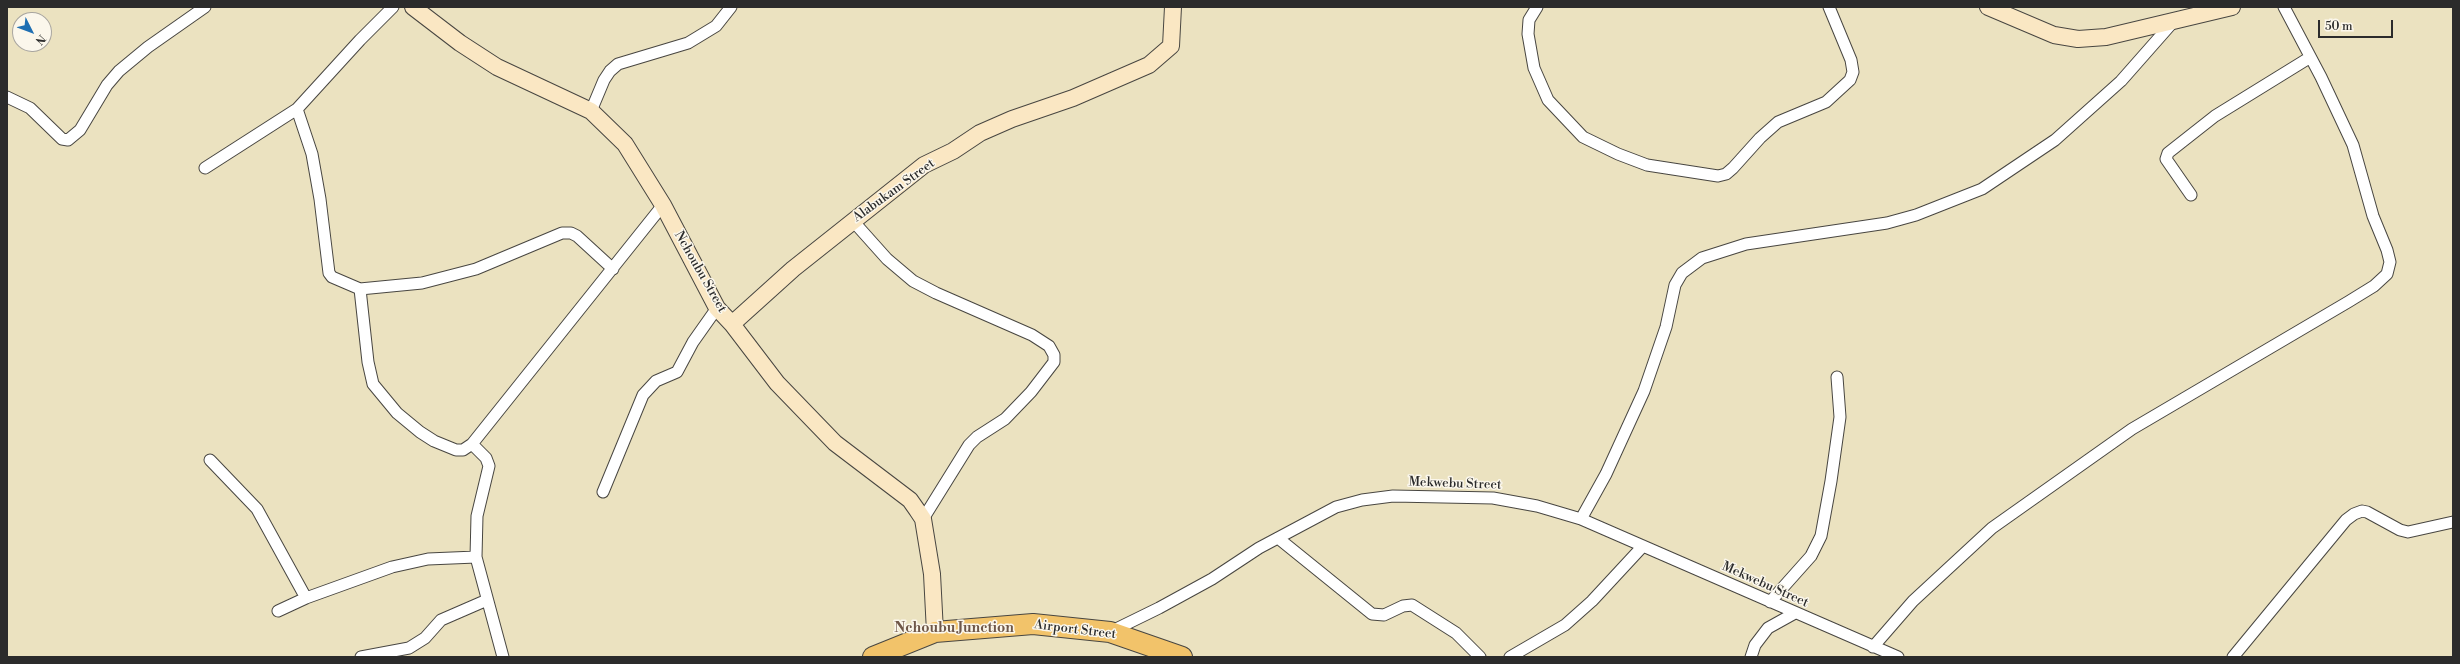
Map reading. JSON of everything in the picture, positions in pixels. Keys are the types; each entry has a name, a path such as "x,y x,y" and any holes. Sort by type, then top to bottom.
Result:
{"highway":[{"name":"Airport Street","path":"873,657 935,632 1033,624 1110,632 1182,657"}],"street":[{"path":"7,97 30,108 62,139 68,140 80,130 107,85 120,71 148,47 205,7"},
{"path":"205,168 297,109 360,40 393,7"},
{"name":"Nchoubu Street","path":"413,7 460,43 498,67 591,111 610,128 635,157 663,205 717,308 732,324 777,383 835,443 910,500 923,519 932,574 935,632"},
{"path":"591,111 604,80 610,71 618,64 688,43 716,26 731,7"},
{"name":"Alabukam Street","path":"732,324 794,269 924,165 953,151 980,133 1012,119 1073,98 1149,65 1170,46 1173,7"},
{"path":"1537,7 1529,20 1528,34 1534,68 1548,100 1583,137 1618,154 1648,165 1718,176 1726,174 1733,168 1760,138 1778,122 1826,102 1850,80 1853,72 1851,60 1828,7"},
{"path":"1988,7 2054,35 2078,39 2106,37 2232,7"},
{"path":"1874,647 1913,601 1992,528 2132,429 2360,294 2387,274 2390,262 2387,250 2373,216 2353,145 2321,77 2309,58 2284,7"},
{"path":"1581,519 1606,474 1644,391 1666,327 1675,285 1682,273 1702,258 1746,244 1887,223 1916,215 1982,189 2055,140 2121,81 2174,22"},
{"path":"2191,195 2166,159 2168,153 2214,116 2309,58"},
{"path":"297,109 312,154 320,199 329,273 337,280 360,289 422,283 476,269 562,233 571,233 577,236 613,269"},
{"path":"360,289 368,362 373,384 397,412 434,441 456,450 463,450 472,444 663,205"},
{"path":"853,221 887,259 913,281 1032,334 1049,346 1054,356 1054,362 1031,392 1005,419 977,437 969,445 923,519"},
{"path":"603,492 643,395 656,381 677,372 693,342 717,308"},
{"path":"1770,602 1811,556 1820,536 1831,481 1840,417 1837,377"},
{"path":"472,444 486,458 489,466 477,516 476,557 503,657"},
{"path":"210,460 257,510 306,598"},
{"name":"Mekwebu Street","path":"1110,632 1166,605 1278,538 1336,507 1362,500 1393,496 1493,498 1537,506 1581,519 1898,657"},
{"path":"2233,657 2346,520 2354,514 2362,511 2367,512 2400,530 2408,532 2453,522"},
{"path":"1278,538 1372,614 1384,615 1403,606 1412,605 1419,608 1456,633 1480,657"},
{"path":"1510,657 1565,625 1592,601 1643,546"},
{"path":"278,611 306,598 392,567 428,559 476,557"},
{"path":"361,657 411,653 441,620 487,600"},
{"path":"1751,657 1755,645 1768,628 1795,613"}],"district":[{"name":"Nchoubu Junction","path":"954,629"}]}
